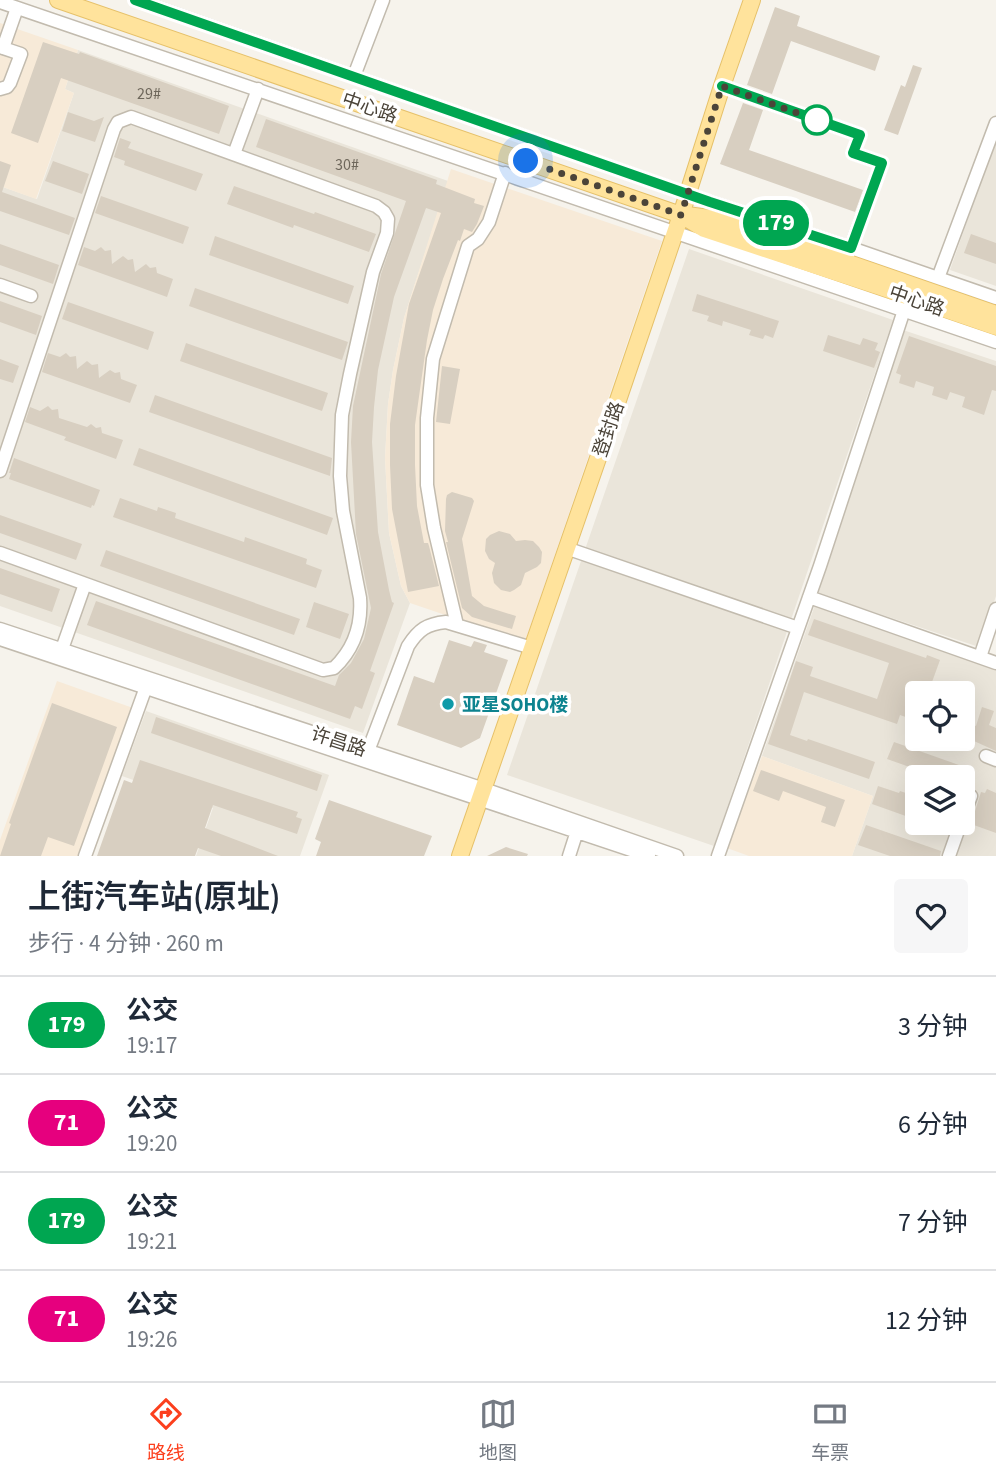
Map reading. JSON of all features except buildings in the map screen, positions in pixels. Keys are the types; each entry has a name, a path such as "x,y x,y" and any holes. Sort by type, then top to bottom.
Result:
{"main road":[{"name":"中心路","path":"58,0 681,215 704,229 906,303 996,327"},
{"name":"登封路","path":"460,856 676,232 752,0"},
{"name":"中心路","path":"681,215 709,218 849,255 996,314"}],"street":[{"path":"135,0 688,194 849,255 938,278 996,298"},
{"path":"354,76 383,0"},
{"path":"0,2 676,232 906,303 996,342"},
{"path":"0,89 10,83 21,54 1,47 17,8"},
{"path":"722,86 860,135 853,153 882,163 849,255"},
{"path":"234,154 258,89"},
{"path":"0,471 118,122 131,117 376,205 384,212 388,219 387,233 373,272 342,415 340,476 343,511 361,612 356,636 342,661 334,668 323,670 0,553"},
{"path":"938,278 996,123"},
{"path":"457,625 434,528 427,485 430,385 433,359 468,246 478,239 489,222 505,173"},
{"path":"0,285 31,296"},
{"path":"718,856 809,597 906,303"},
{"path":"566,548 798,628"},
{"path":"62,649 85,584"},
{"path":"809,597 996,663"},
{"path":"980,657 996,609"},
{"path":"368,751 408,646 415,635 433,624 446,622 532,648"},
{"name":"许昌路","path":"0,629 368,751 649,856"},
{"name":"许昌路","path":"0,639 677,856"},
{"path":"85,856 146,687"},
{"path":"569,856 578,831"},
{"path":"949,856 957,835"}],"shaded area":[{"path":"0,23 78,50 65,89 74,93 36,199 0,186"},
{"path":"78,50 448,181 404,318 388,404 385,458 389,533 401,586 410,603 363,733 0,606 0,186 37,199 74,93 65,89"},
{"path":"996,139 996,286 950,270"},
{"path":"451,169 662,241 525,642 410,603 401,586 389,533 385,458 393,370 404,318"},
{"path":"689,249 893,320 714,846 507,775"},
{"path":"903,330 996,361 996,596 979,647 814,592"},
{"path":"815,605 996,670 996,856 852,856 873,796 762,756"},
{"path":"57,681 133,708 80,856 0,856 0,840"},
{"path":"146,711 329,775 300,856 196,856 213,808 122,776"},
{"path":"762,756 873,796 852,856 749,856 727,848"}],"bus line":[{"name":"179","path":"135,0 710,202 851,248 882,163 853,153 860,135 722,86"}],"place":[{"name":"亚星SOHO楼","path":"448,704"}],"route":[{"path":"526,161 681,215 722,86 817,120"}]}
